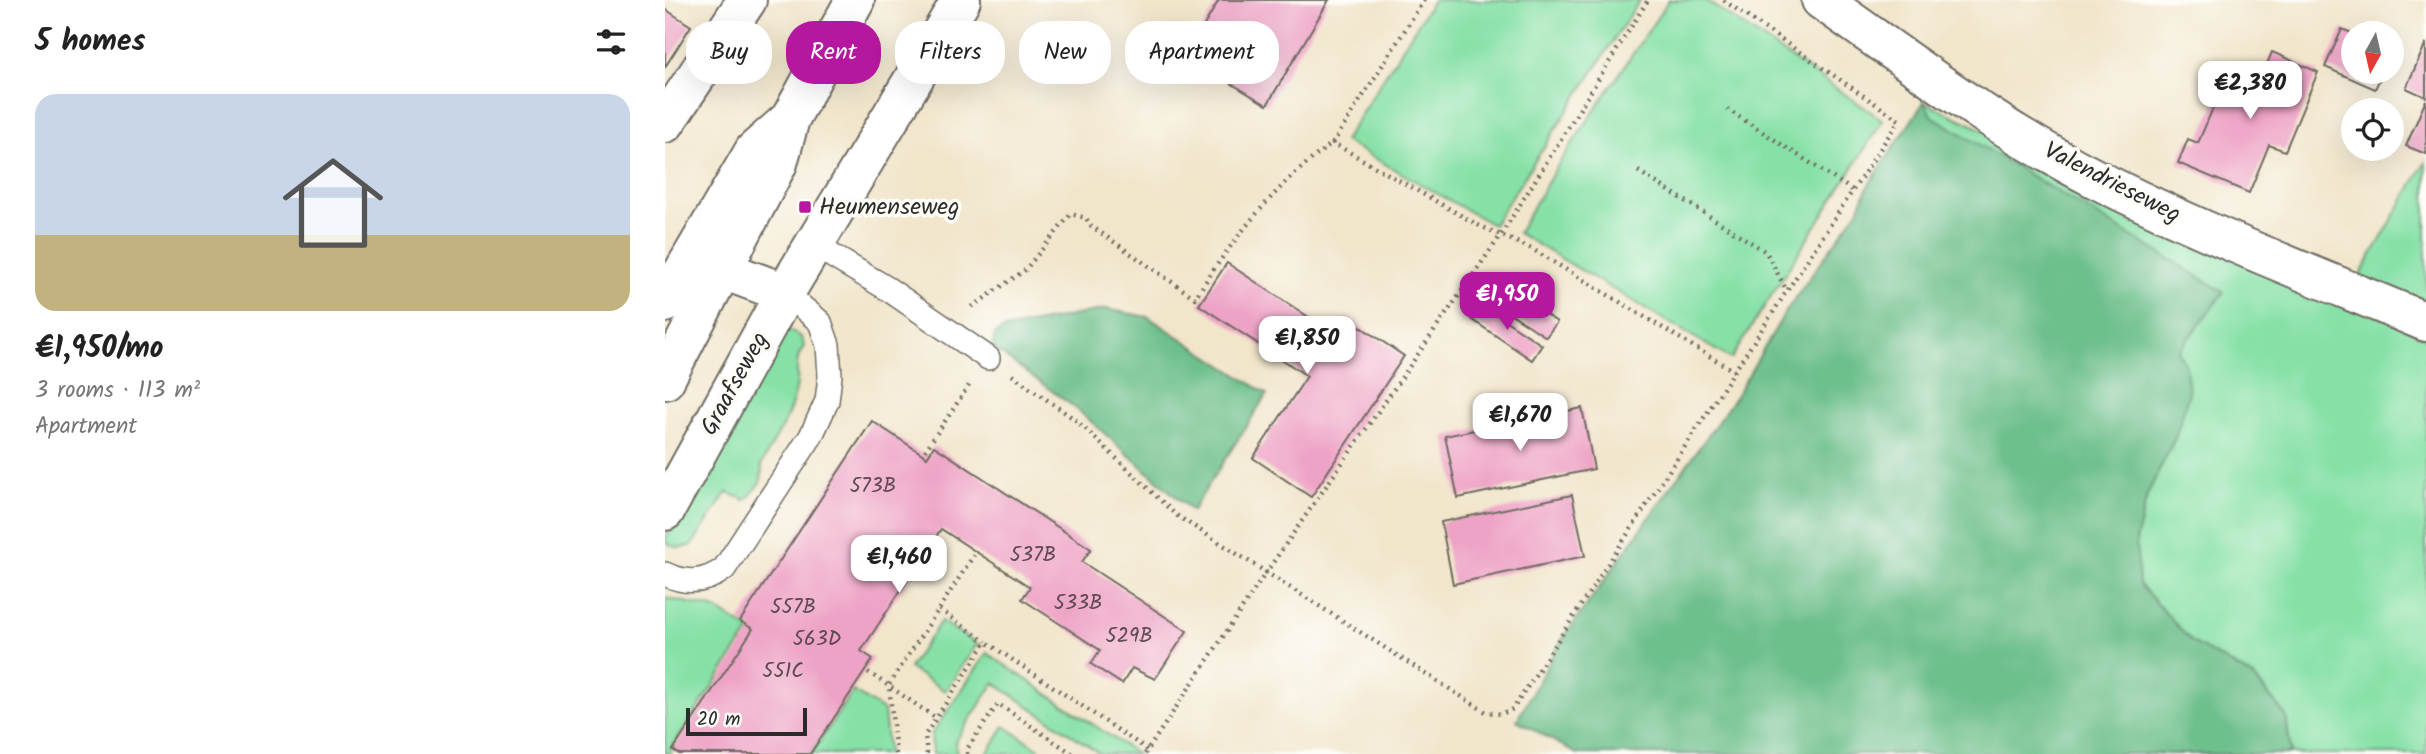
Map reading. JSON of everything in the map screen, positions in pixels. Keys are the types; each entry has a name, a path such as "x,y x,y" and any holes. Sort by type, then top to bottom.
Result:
{"street":[{"path":"665,123 747,0"},
{"path":"665,380 778,163 790,119 855,0"},
{"name":"Graafseweg","path":"665,511 785,293 961,0"},
{"name":"Valendrieseweg","path":"1821,0 1991,117 2096,179 2269,257 2426,322"},
{"path":"665,303 754,151 790,119"},
{"path":"723,270 785,293"}],"lane":[{"path":"814,245 988,358"},
{"path":"665,574 694,581 712,579 724,569 811,436 827,401 830,376 828,345 820,322 785,293"}],"path":[{"path":"939,324 978,304 1025,270 1071,214 1086,218 1091,226 1195,298 1219,259 1279,189 1333,143 1424,0"},
{"path":"939,609 1146,752 1265,573 1501,235 1648,0"},
{"path":"925,450 988,358 1077,421 1177,515 1486,712 1501,714 1513,709 1899,120 1723,0"},
{"path":"1727,109 1853,190"},
{"path":"1333,143 1478,225 1532,248 1734,371"},
{"path":"1638,171 1766,251 1787,291"},
{"path":"896,754 889,685 974,555"},
{"path":"927,754 925,734 986,642"},
{"path":"868,672 936,718"},
{"path":"967,754 967,749 998,704 1073,754"}],"green space":[{"path":"1433,0 1640,0 1493,225 1344,141"},
{"path":"1669,0 1705,0 1883,120 1731,359 1518,233 1556,168"},
{"path":"1924,102 2426,338 2426,754 2291,754 2286,716 2254,677 2191,641 2139,584 2136,541 2147,495 2176,436 2186,366 2178,352 1932,116"},
{"path":"1924,102 1932,116 2224,292 2178,352 2186,366 2189,393 2176,436 2147,495 2136,541 2139,584 2191,641 2253,677 2286,716 2291,754 1577,754 1517,720 1561,641 1736,396 1786,311 1858,210 1868,186"},
{"path":"2426,161 2426,301 2359,277"},
{"path":"1106,309 1148,317 1267,394 1192,511 1078,410 992,347 995,334 1004,329"},
{"path":"787,329 802,338 804,347 798,360 792,405 761,465 762,476 759,484 745,500 727,492 692,545 670,545 665,539 778,332"},
{"path":"665,598 714,608 750,630 671,749 671,754 665,754"},
{"path":"941,621 977,644 945,691 909,668"},
{"path":"987,653 1137,754 1101,754 994,683 955,742 957,754 933,754 931,735"},
{"path":"853,691 884,711 888,754 811,754"},
{"path":"1004,726 1047,754 987,754"}],"building":[{"path":"1219,0 1329,0 1267,105 1232,84 1279,84 1279,21 1207,21"},
{"path":"665,9 686,23 686,34 665,67"},
{"path":"2341,31 2341,74 2325,67"},
{"path":"2426,43 2426,97 2406,88"},
{"path":"2272,52 2318,72 2285,151 2269,145 2249,193 2178,163 2188,139 2198,143 2231,66 2261,78"},
{"path":"2364,84 2377,84 2375,89"},
{"path":"2426,100 2426,154 2406,146"},
{"path":"1227,263 1334,334 1346,317 1404,356 1311,497 1253,458 1307,376 1199,305"},
{"path":"1496,281 1557,322 1546,337 1486,297"},
{"path":"1481,304 1542,345 1532,360 1471,319"},
{"path":"1582,408 1594,469 1458,498 1445,436"},
{"path":"872,421 927,457 934,446 1091,549 1082,562 1187,631 1155,679 1132,668 1122,684 1091,664 1100,650 1022,599 1030,587 941,529 861,651 873,659 810,754 679,754 673,750 753,629 740,621"},
{"path":"1572,495 1585,556 1453,584 1441,522"}],"place":[{"name":"Heumenseweg","path":"805,207"}]}
